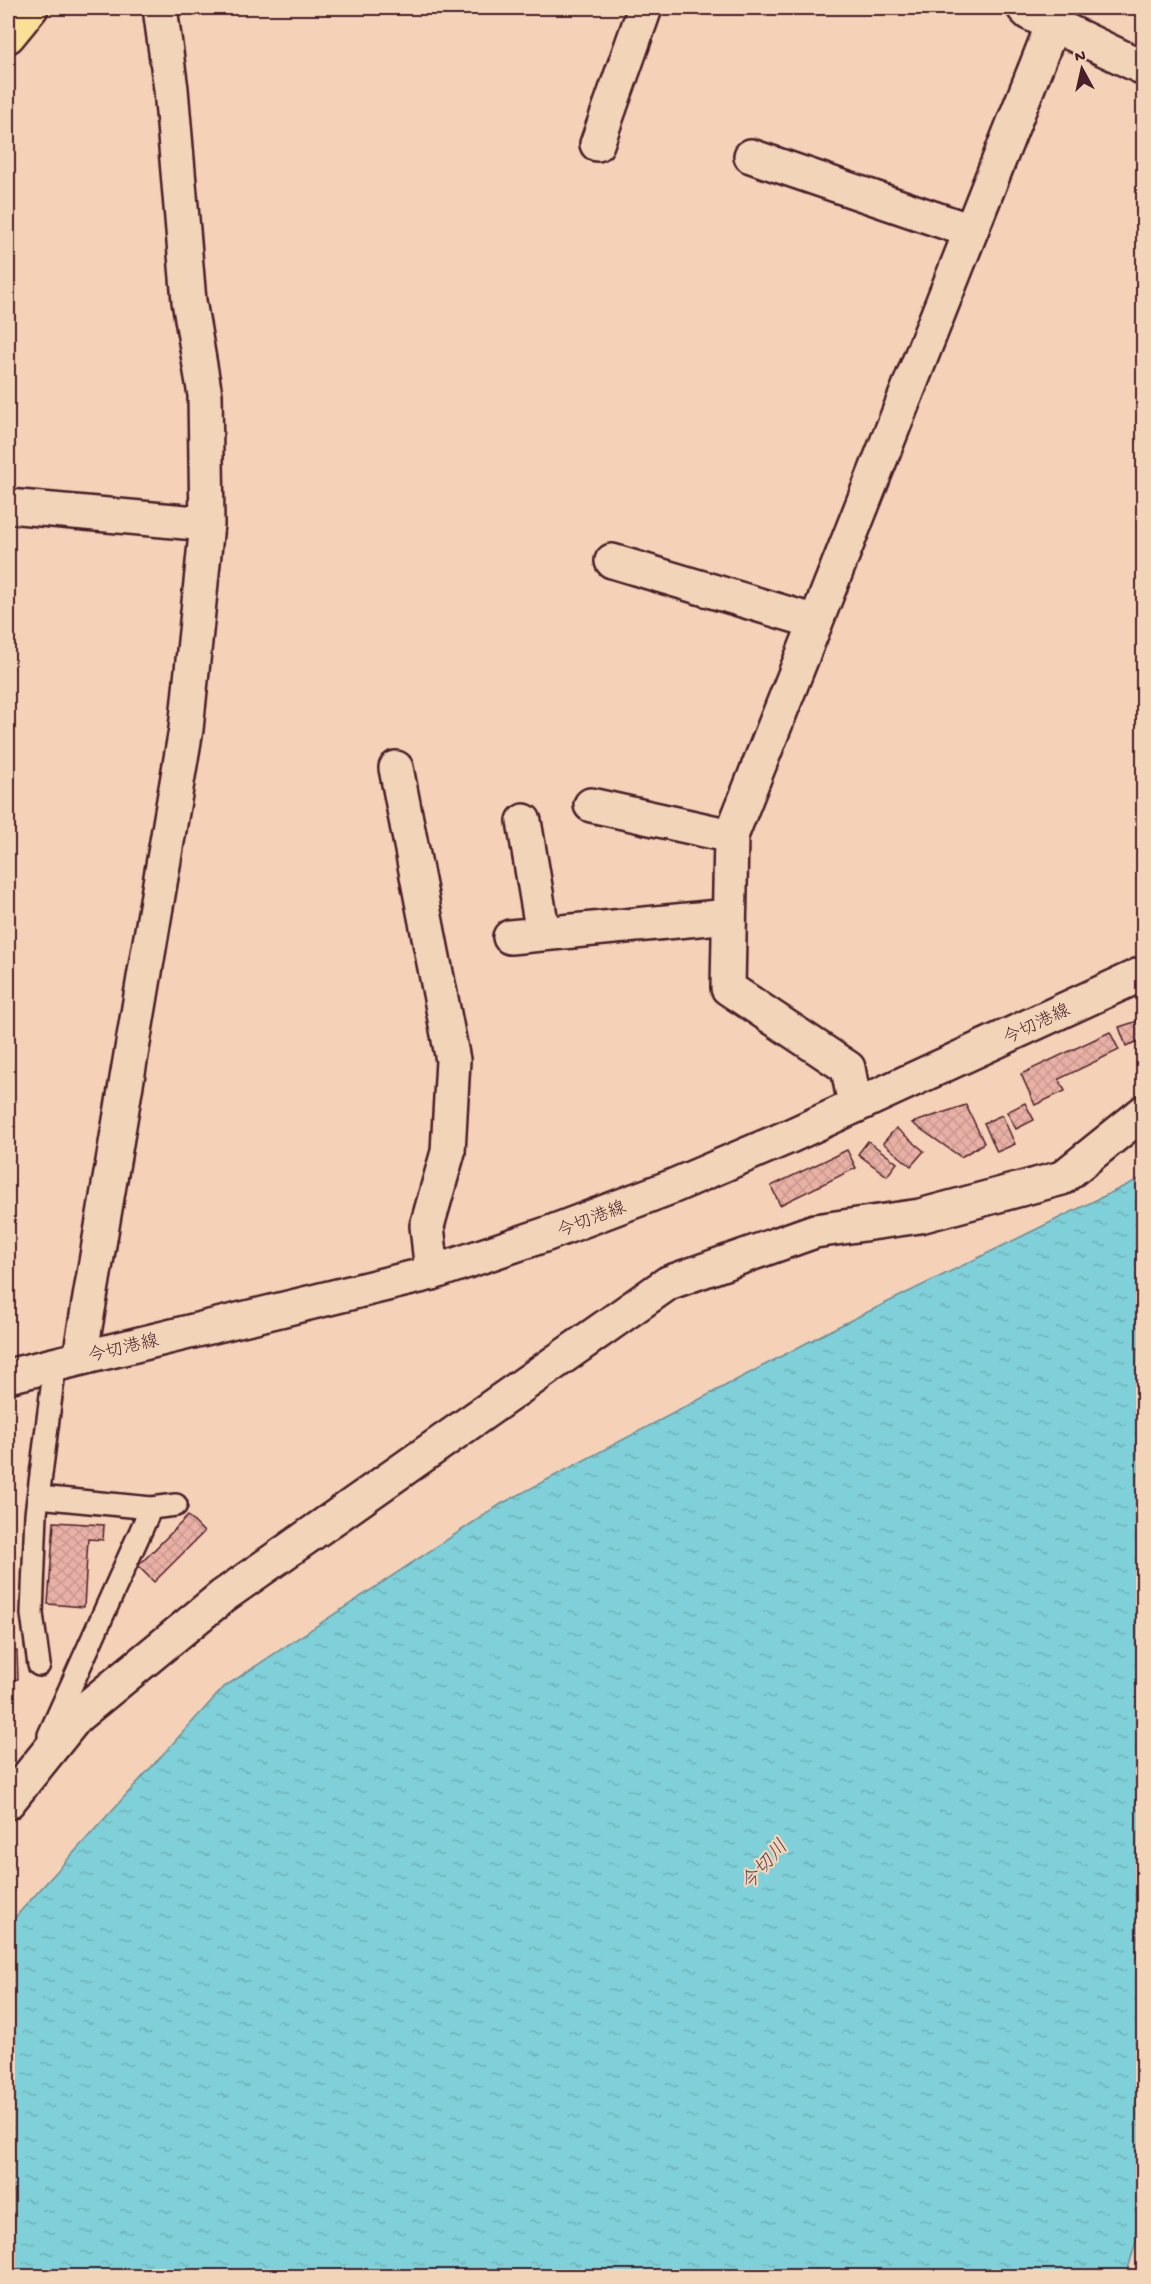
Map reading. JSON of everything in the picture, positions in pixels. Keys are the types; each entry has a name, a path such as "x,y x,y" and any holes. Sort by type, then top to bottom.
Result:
{"main road":[{"path":"8,36 31,8"}],"street":[{"path":"68,1360 186,729 207,524 205,395 189,301 171,89 160,8"},
{"path":"597,144 645,8"},
{"path":"1024,8 1143,68"},
{"path":"855,1106 848,1068 728,988 731,837 1053,24"},
{"path":"751,156 971,231"},
{"path":"8,506 207,524"},
{"path":"612,561 816,622"},
{"path":"396,768 453,1060 448,1152 427,1226 432,1273"},
{"path":"591,805 731,837"},
{"path":"524,821 543,934"},
{"path":"510,937 729,916"},
{"name":"今切港線","path":"8,1376 432,1273 548,1234 671,1188 1143,973"},
{"path":"8,1802 77,1716 223,1596 668,1283 815,1231 920,1216 1062,1178 1143,1112"}],"lane":[{"path":"39,1665 32,1614 39,1497 68,1360"},
{"path":"39,1497 152,1508 176,1505"},
{"path":"34,1770 152,1508"}],"water":[{"name":"今切川","path":"1143,1177 1144,2214 1126,2276 8,2276 8,1925 224,1687 501,1504 833,1329"}],"building":[{"path":"1144,1019 1144,1039 1126,1046 1119,1027"},
{"path":"1110,1032 1119,1050 1059,1079 1065,1091 1035,1105 1021,1074"},
{"path":"1025,1103 1034,1120 1016,1129 1007,1112"},
{"path":"966,1105 984,1143 961,1157 912,1123"},
{"path":"1002,1115 1015,1144 997,1152 984,1123"},
{"path":"896,1128 924,1151 911,1166 883,1143"},
{"path":"868,1141 897,1163 887,1176 858,1154"},
{"path":"847,1150 856,1168 780,1205 771,1186"},
{"path":"188,1516 204,1532 154,1582 138,1566"},
{"path":"54,1522 104,1525 103,1540 88,1539 84,1607 48,1604"},
{"path":"8,1651 17,1651 18,1679 10,1680 10,1701 8,1701"}]}
